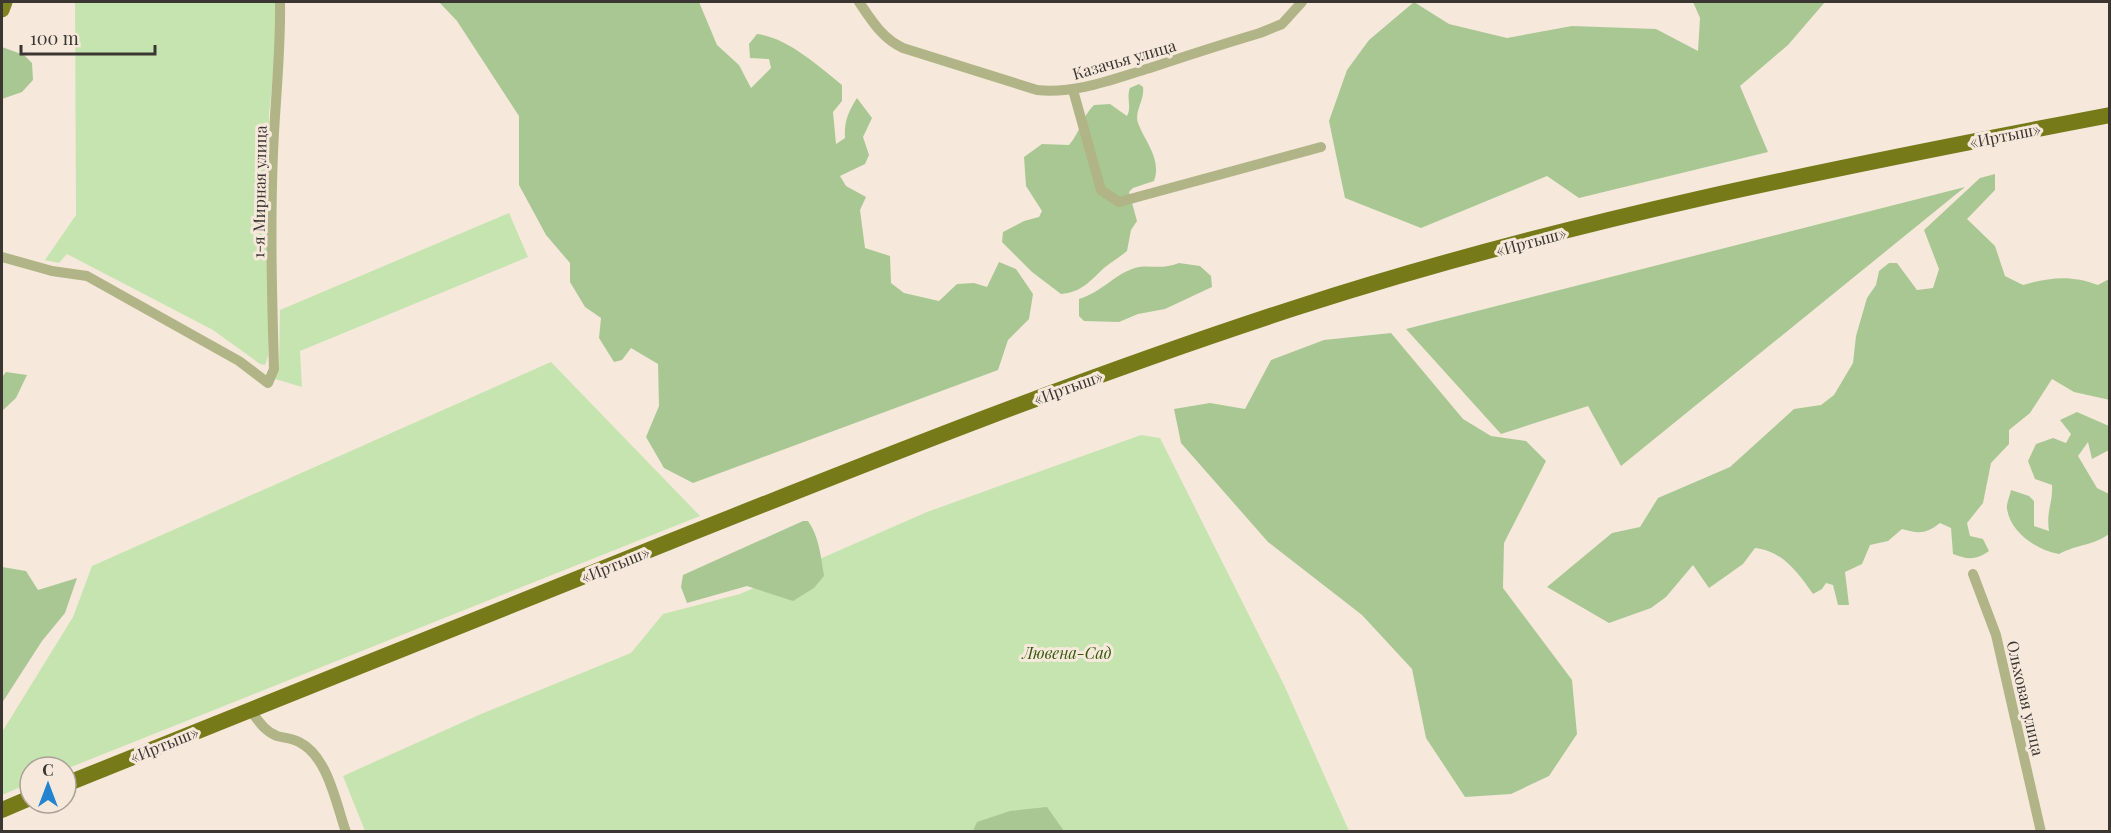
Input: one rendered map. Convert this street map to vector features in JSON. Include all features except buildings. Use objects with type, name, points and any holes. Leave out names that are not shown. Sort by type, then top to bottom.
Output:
[{"type":"highway","name":"«Иртыш»","points":[[78,779],[855,467],[1065,388],[1302,305],[1539,238],[1664,207],[1823,171],[2109,115]]},
{"type":"highway","points":[[2,810],[18,803]]},
{"type":"main road","points":[[2,10],[4,2]]},
{"type":"street","name":"1-я Мирная улица","points":[[2,257],[52,271],[87,276],[239,361],[268,382],[274,369],[272,190],[275,96],[281,50],[280,2]]},
{"type":"street","name":"Казачья улица","points":[[859,2],[890,42],[1037,90],[1073,90],[1260,33],[1282,24],[1302,2]]},
{"type":"street","points":[[1073,90],[1101,190],[1119,202],[1321,147]]},
{"type":"street","name":"Ольховая улица","points":[[1973,574],[1996,635],[2041,831]]},
{"type":"street","points":[[250,710],[265,729],[275,735],[299,741],[311,751],[326,776],[346,831]]},
{"type":"green space","points":[[75,2],[276,2],[277,37],[269,115],[268,356],[265,365],[260,364],[213,330],[67,254],[59,263],[45,260],[76,215]]},
{"type":"green space","points":[[439,2],[699,2],[717,45],[739,65],[751,88],[771,68],[769,59],[750,58],[749,44],[757,34],[780,41],[813,62],[842,85],[842,101],[833,112],[836,144],[845,138],[847,117],[857,98],[872,118],[863,137],[869,155],[865,164],[840,176],[846,186],[866,197],[860,210],[865,248],[890,256],[891,283],[904,293],[939,301],[957,284],[974,283],[987,287],[999,262],[1016,269],[1033,294],[1029,319],[1008,340],[998,370],[693,483],[664,468],[646,437],[659,406],[658,364],[631,348],[622,360],[614,362],[599,338],[601,318],[585,307],[570,282],[570,263],[546,235],[519,185],[519,116],[457,21]]},
{"type":"green space","points":[[1414,2],[1449,24],[1507,38],[1572,26],[1656,29],[1698,51],[1700,18],[1693,2],[1825,2],[1788,45],[1740,86],[1768,152],[1579,198],[1547,176],[1421,228],[1345,198],[1329,121],[1347,70],[1369,40]]},
{"type":"green space","points":[[2,47],[24,55],[32,63],[33,80],[22,92],[2,99]]},
{"type":"green space","points":[[1139,84],[1143,87],[1143,92],[1137,119],[1156,165],[1154,181],[1133,188],[1129,192],[1137,221],[1131,230],[1127,251],[1085,286],[1061,294],[1032,272],[1002,242],[1003,232],[1024,221],[1039,217],[1042,211],[1026,186],[1024,157],[1042,144],[1069,145],[1094,105],[1110,104],[1127,116],[1130,88]]},
{"type":"green space","points":[[1995,174],[1995,190],[1967,219],[1995,246],[2005,276],[2023,285],[2042,280],[2070,278],[2098,285],[2109,279],[2110,400],[2074,392],[2052,379],[2030,413],[2009,430],[2009,444],[1991,463],[1983,503],[1967,523],[1970,536],[1983,539],[1989,551],[1972,558],[1953,554],[1951,528],[1940,523],[1922,532],[1902,529],[1888,541],[1870,545],[1862,564],[1845,572],[1849,605],[1838,605],[1833,585],[1826,583],[1822,589],[1813,594],[1782,558],[1755,548],[1743,564],[1709,588],[1693,565],[1666,597],[1651,608],[1609,623],[1547,587],[1612,533],[1640,527],[1658,498],[1730,467],[1794,409],[1821,405],[1834,395],[1853,363],[1856,336],[1867,298],[1876,285],[1879,271],[1889,263],[1897,263],[1917,290],[1933,288],[1939,269],[1924,230],[1980,178]]},
{"type":"green space","points":[[1965,187],[1621,466],[1588,406],[1501,434],[1406,329]]},
{"type":"green space","points":[[509,213],[528,257],[300,351],[302,387],[275,379],[279,369],[280,310]]},
{"type":"green space","points":[[1179,263],[1200,266],[1211,276],[1212,287],[1165,309],[1138,314],[1119,322],[1084,321],[1079,316],[1079,299],[1093,293],[1125,272],[1138,267]]},
{"type":"green space","points":[[1391,333],[1463,419],[1491,436],[1526,441],[1546,461],[1504,543],[1503,588],[1572,680],[1577,734],[1549,776],[1511,794],[1465,797],[1426,738],[1412,669],[1362,615],[1268,542],[1181,443],[1174,409],[1210,403],[1245,409],[1271,360],[1324,340]]},
{"type":"green space","points":[[551,362],[700,516],[78,764],[78,755],[18,755],[18,788],[2,795],[2,732],[73,617],[92,566]]},
{"type":"green space","points":[[6,372],[27,375],[16,398],[2,411],[2,377]]},
{"type":"green space","points":[[2077,412],[2109,426],[2109,450],[2092,459],[2088,442],[2078,456],[2097,488],[2109,494],[2109,534],[2097,541],[2059,554],[2034,545],[2020,533],[2010,518],[2007,505],[2011,490],[2029,496],[2034,501],[2034,526],[2049,531],[2048,518],[2052,485],[2035,479],[2028,461],[2036,444],[2053,438],[2066,443],[2071,434],[2060,420]]},
{"type":"green space","name":"Лювена-Сад","points":[[1141,435],[1160,438],[1285,687],[1349,831],[365,831],[343,776],[481,714],[631,653],[663,614],[740,594],[927,512]]},
{"type":"green space","points":[[803,521],[808,521],[815,533],[822,562],[824,576],[814,588],[793,601],[747,586],[687,603],[681,587],[683,575]]},
{"type":"green space","points":[[2,567],[26,571],[38,590],[77,578],[65,613],[42,641],[2,703]]},
{"type":"green space","points":[[1047,807],[1064,831],[973,831],[977,822],[1010,811]]}]
